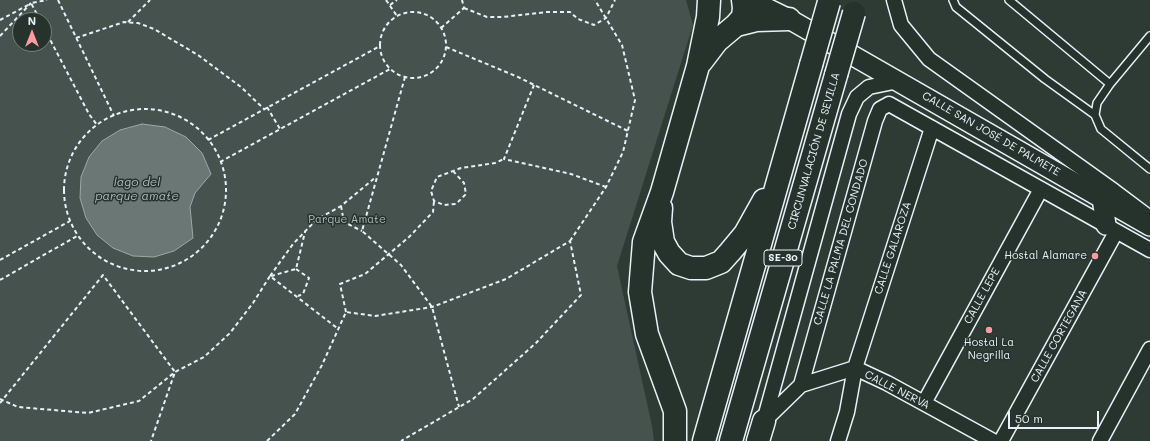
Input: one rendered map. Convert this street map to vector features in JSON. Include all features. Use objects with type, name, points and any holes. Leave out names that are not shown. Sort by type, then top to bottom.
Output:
[{"type":"highway","points":[[698,66],[717,41],[743,17],[743,0]]},
{"type":"highway","name":"SE-30","points":[[704,441],[829,1]]},
{"type":"highway","points":[[675,441],[675,411],[647,334],[640,292],[644,242],[662,192],[698,66],[712,6]]},
{"type":"highway","name":"CIRCUNVALACIÓN DE SEVILLA","points":[[731,441],[856,6]]},
{"type":"highway","points":[[736,25],[756,20],[790,19]]},
{"type":"highway","points":[[662,192],[660,222],[663,242],[666,248],[678,264],[691,268],[706,268],[721,262],[745,234],[782,167]]},
{"type":"street","name":"CALLE SAN JOSÉ DE PALMETE","points":[[750,0],[790,19],[1150,226]]},
{"type":"street","points":[[894,0],[901,25],[929,59],[1114,190],[1150,218]]},
{"type":"street","points":[[761,431],[850,114],[857,97],[869,87],[898,81]]},
{"type":"street","name":"CALLE SAN JOSÉ DE PALMETE","points":[[889,104],[1150,250]]},
{"type":"street","name":"CALLE LA PALMA DEL CONDADO","points":[[801,385],[875,121],[880,109],[889,104]]},
{"type":"street","name":"CALLE GALAROZA","points":[[838,441],[847,412],[855,368],[932,128]]},
{"type":"street","name":"CALLE LEPE","points":[[924,403],[1041,189]]},
{"type":"street","points":[[1102,198],[1111,228]]},
{"type":"street","name":"CALLE CORTEGANA","points":[[1001,441],[1111,228]]},
{"type":"street","points":[[1100,441],[1150,349]]},
{"type":"street","name":"CALLE NERVA","points":[[761,431],[801,385],[855,368],[924,403],[993,441]]},
{"type":"lane","points":[[953,0],[956,7],[962,12],[1045,79],[1095,115],[1101,129],[1150,169]]},
{"type":"lane","points":[[1009,0],[1110,84]]},
{"type":"lane","points":[[1095,115],[1097,103],[1110,84],[1150,36]]},
{"type":"path","points":[[0,20],[31,3],[39,0],[47,0]]},
{"type":"path","points":[[58,0],[114,116]]},
{"type":"path","points":[[128,22],[150,0]]},
{"type":"path","points":[[386,0],[398,16]]},
{"type":"path","points":[[390,5],[397,0]]},
{"type":"path","points":[[462,0],[464,8]]},
{"type":"path","points":[[346,312],[375,316],[432,307],[506,279],[570,241],[606,188],[623,152],[635,100],[622,45],[595,0]]},
{"type":"path","points":[[464,8],[487,17],[503,17],[547,12],[570,12],[578,19],[594,25],[606,18],[615,0]]},
{"type":"path","points":[[31,3],[36,12]]},
{"type":"path","points":[[0,36],[31,3]]},
{"type":"path","points":[[441,28],[464,8]]},
{"type":"path","points":[[407,13],[423,14],[430,17],[441,28],[446,47],[442,60],[432,72],[419,77],[405,77],[390,69],[383,59],[380,46],[383,31],[387,24],[398,16],[407,13]]},
{"type":"path","points":[[76,38],[124,22],[138,23],[154,29],[198,55],[241,88],[264,109]]},
{"type":"path","points":[[52,43],[89,114],[97,125]]},
{"type":"path","points":[[208,140],[380,46]]},
{"type":"path","points":[[446,47],[534,85],[628,131]]},
{"type":"path","points":[[220,162],[390,69]]},
{"type":"path","points":[[362,231],[405,77]]},
{"type":"path","points":[[504,159],[534,85]]},
{"type":"path","points":[[267,108],[280,129]]},
{"type":"path","points":[[142,110],[158,110],[173,114],[188,122],[208,140],[220,162],[226,188],[225,203],[221,219],[214,233],[204,246],[192,256],[178,264],[163,269],[147,271],[131,270],[116,266],[102,259],[89,249],[78,236],[70,221],[64,193],[65,177],[69,162],[81,141],[97,125],[114,116],[142,110]]},
{"type":"path","points":[[267,441],[295,414],[322,365],[346,312],[340,284],[365,274],[409,237],[433,212],[434,201],[430,191],[437,177],[453,171],[495,163],[504,159],[571,174],[606,188]]},
{"type":"path","points":[[434,201],[444,205],[456,204],[466,194],[464,183],[453,171]]},
{"type":"path","points":[[1,399],[18,407],[88,413],[138,401],[175,372],[204,357],[230,333],[253,303],[293,244],[316,220],[341,206],[377,176]]},
{"type":"path","points":[[341,206],[344,222],[362,231],[400,265],[432,307],[459,407]]},
{"type":"path","points":[[0,260],[70,221]]},
{"type":"path","points":[[296,269],[306,231]]},
{"type":"path","points":[[0,280],[78,236]]},
{"type":"path","points":[[401,441],[473,399],[536,344],[581,295],[570,241]]},
{"type":"path","points":[[270,276],[296,269],[309,278],[303,294],[298,296]]},
{"type":"path","points":[[0,403],[1,399],[103,275],[175,372]]},
{"type":"path","points":[[270,276],[338,328]]},
{"type":"path","points":[[151,441],[175,372]]},
{"type":"green space","name":"Parque Amate","points":[[0,0],[686,0],[693,25],[617,266],[654,441],[0,441]]},
{"type":"water","name":"lago del parque amate","points":[[142,124],[165,127],[186,137],[202,153],[211,174],[195,193],[190,207],[193,238],[174,251],[154,257],[133,256],[113,248],[97,235],[86,218],[80,198],[81,177],[89,157],[102,141],[120,130]]},
{"type":"place","name":"Hostal Alamare","points":[[1095,256]]},
{"type":"place","name":"Hostal La Negrilla","points":[[989,330]]}]
